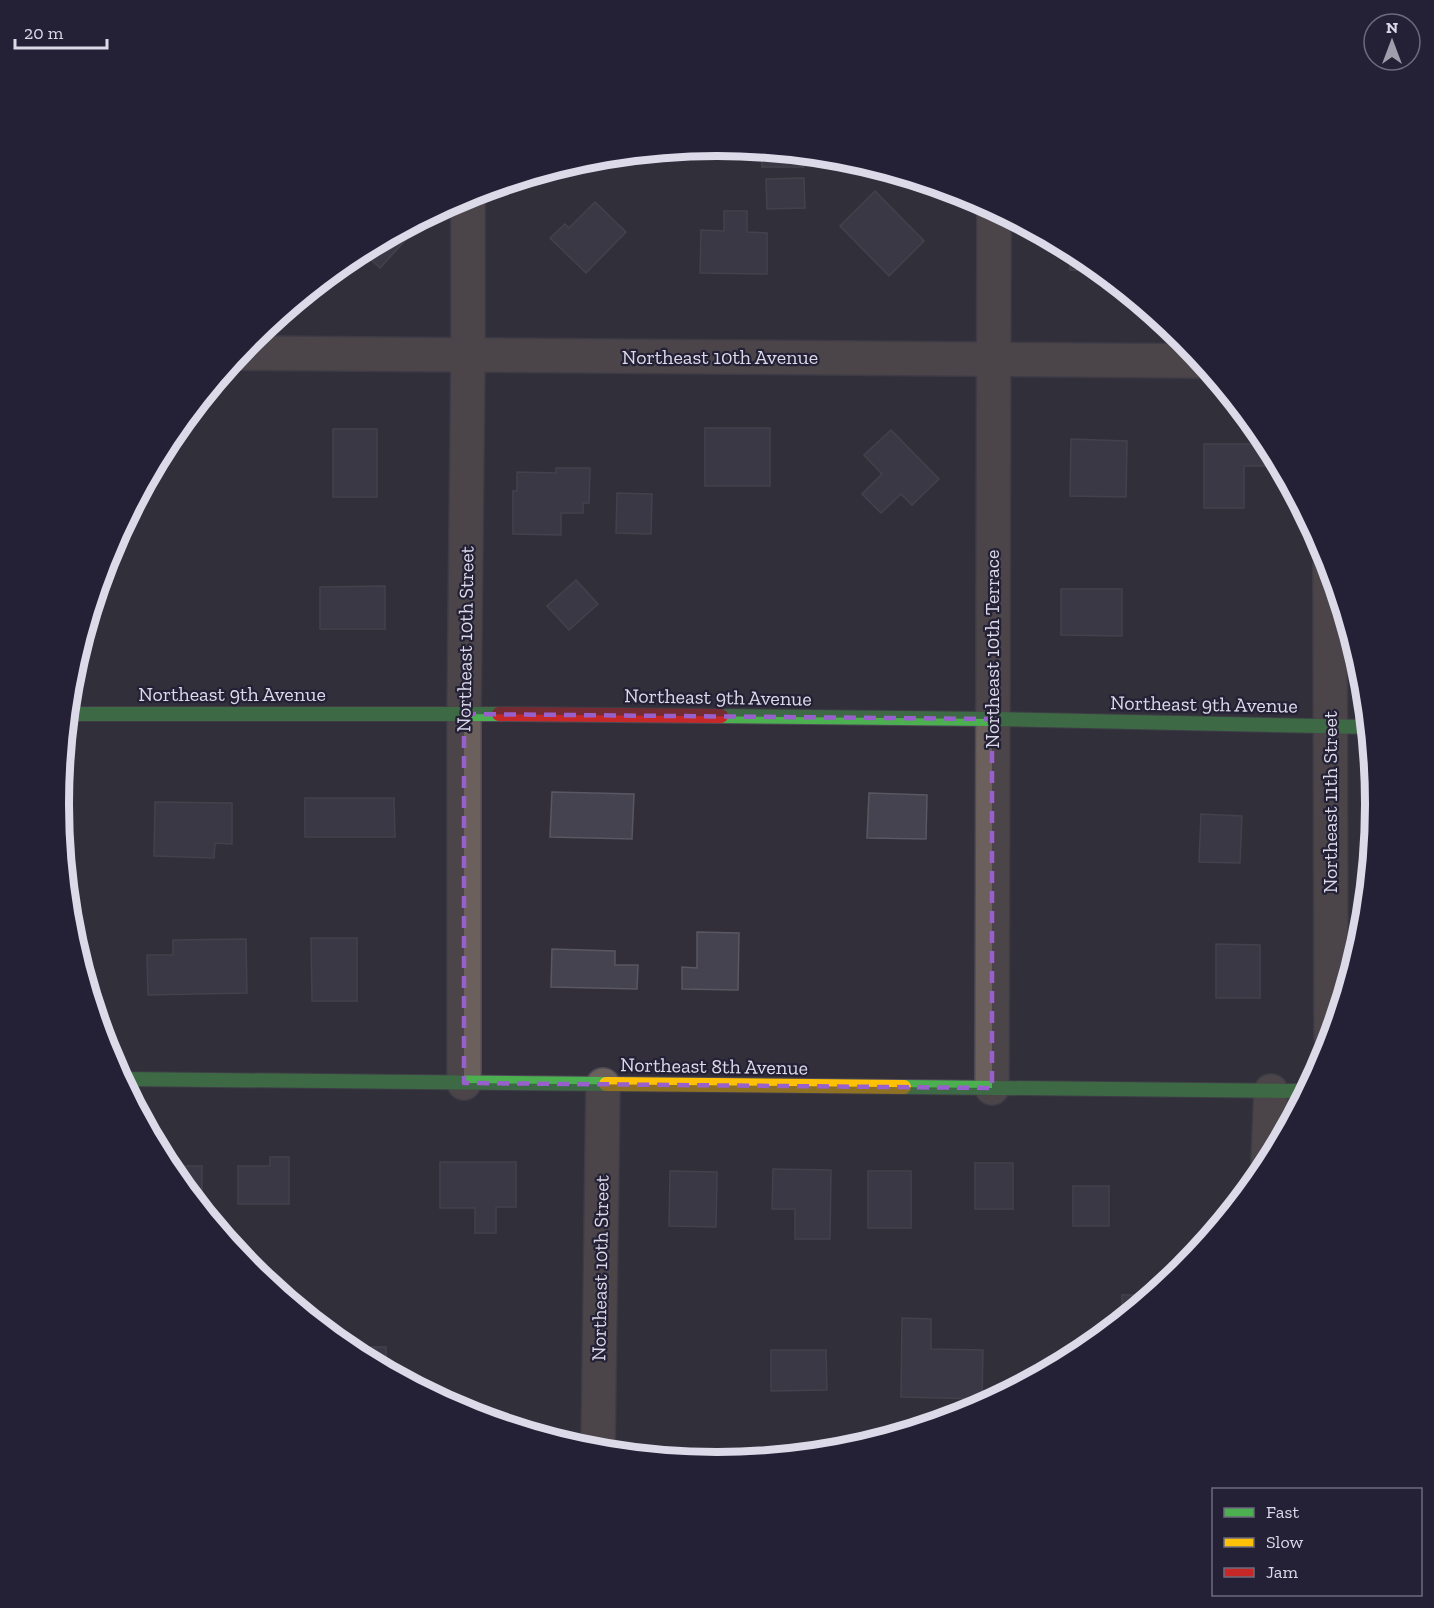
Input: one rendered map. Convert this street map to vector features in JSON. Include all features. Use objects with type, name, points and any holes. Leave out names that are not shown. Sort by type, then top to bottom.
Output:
[{"type":"street","name":"Northeast 10th Street","points":[[464,1083],[468,205]]},
{"type":"street","name":"Northeast 10th Terrace","points":[[992,1088],[994,218]]},
{"type":"street","name":"Northeast 10th Avenue","points":[[251,354],[1190,362]]},
{"type":"street","name":"Northeast 11th Street","points":[[1330,593],[1331,1012]]},
{"type":"street","name":"Northeast 9th Avenue","points":[[76,714],[464,714],[992,719],[1360,727]]},
{"type":"street","name":"Northeast 8th Avenue","points":[[131,1079],[1298,1092]]},
{"type":"street","name":"Northeast 10th Street","points":[[598,1441],[603,1084]]},
{"type":"street","points":[[1269,1142],[1270,1091]]},
{"type":"highlighted area","points":[[464,714],[992,719],[992,1088],[464,1083]]},
{"type":"building","points":[[762,157],[804,162],[804,167],[762,167]]},
{"type":"building","points":[[804,178],[805,208],[767,209],[766,179]]},
{"type":"building","points":[[875,191],[924,241],[889,276],[840,226]]},
{"type":"building","points":[[595,202],[626,232],[586,273],[550,238],[565,224],[569,228]]},
{"type":"building","points":[[724,211],[747,211],[747,232],[767,233],[767,274],[700,273],[701,230],[724,231]]},
{"type":"building","points":[[410,235],[380,268],[369,258]]},
{"type":"building","points":[[365,260],[356,270],[353,268]]},
{"type":"building","points":[[1070,261],[1084,270],[1070,270]]},
{"type":"building","points":[[705,428],[770,428],[770,486],[705,486]]},
{"type":"building","points":[[333,429],[377,429],[377,497],[333,497]]},
{"type":"building","points":[[891,430],[939,479],[912,505],[901,494],[881,513],[862,494],[882,474],[864,455]]},
{"type":"building","points":[[1071,439],[1127,441],[1126,497],[1070,496]]},
{"type":"building","points":[[1204,444],[1256,444],[1267,466],[1244,466],[1244,508],[1204,508]]},
{"type":"building","points":[[556,468],[590,468],[589,503],[583,503],[583,513],[561,513],[561,535],[513,534],[513,491],[517,491],[517,472],[556,473]]},
{"type":"building","points":[[617,493],[652,494],[651,534],[616,533]]},
{"type":"building","points":[[576,580],[598,604],[569,630],[547,606]]},
{"type":"building","points":[[385,586],[385,629],[320,629],[320,587]]},
{"type":"building","points":[[1061,589],[1122,589],[1122,636],[1061,635]]},
{"type":"building","points":[[552,792],[634,794],[632,839],[550,837]]},
{"type":"building","points":[[869,793],[927,795],[926,839],[867,838]]},
{"type":"building","points":[[305,798],[394,798],[395,837],[305,837]]},
{"type":"building","points":[[155,802],[232,803],[232,844],[215,843],[214,858],[154,856]]},
{"type":"building","points":[[1201,814],[1242,816],[1240,863],[1199,862]]},
{"type":"building","points":[[697,932],[739,933],[738,990],[682,989],[682,967],[697,968]]},
{"type":"building","points":[[311,938],[357,938],[357,1001],[312,1001]]},
{"type":"building","points":[[246,939],[247,993],[148,995],[147,955],[173,955],[173,940]]},
{"type":"building","points":[[1216,944],[1260,945],[1260,998],[1216,998]]},
{"type":"building","points":[[552,949],[615,951],[615,965],[638,965],[637,989],[551,987]]},
{"type":"building","points":[[270,1157],[289,1157],[289,1204],[238,1204],[238,1166],[270,1166]]},
{"type":"building","points":[[440,1162],[516,1162],[516,1207],[496,1207],[496,1233],[475,1233],[475,1208],[440,1208]]},
{"type":"building","points":[[975,1163],[1013,1163],[1013,1209],[975,1209]]},
{"type":"building","points":[[179,1166],[202,1166],[202,1197]]},
{"type":"building","points":[[773,1169],[831,1170],[830,1239],[795,1239],[795,1209],[772,1209]]},
{"type":"building","points":[[670,1171],[717,1172],[716,1227],[669,1226]]},
{"type":"building","points":[[868,1171],[911,1171],[911,1228],[868,1228]]},
{"type":"building","points":[[1073,1186],[1109,1186],[1109,1226],[1073,1226]]},
{"type":"building","points":[[1122,1295],[1139,1295],[1122,1309]]},
{"type":"building","points":[[902,1318],[931,1319],[931,1349],[983,1350],[982,1395],[974,1399],[901,1397]]},
{"type":"building","points":[[364,1347],[386,1347],[386,1361]]},
{"type":"building","points":[[771,1350],[826,1350],[827,1390],[771,1391]]},
{"type":"traffic: fast","points":[[76,714],[499,714]]},
{"type":"traffic: fast","points":[[721,716],[1360,727]]},
{"type":"traffic: fast","points":[[131,1079],[606,1084]]},
{"type":"traffic: fast","points":[[904,1087],[1298,1091]]},
{"type":"traffic: slow","points":[[606,1084],[904,1087]]},
{"type":"traffic: jam","points":[[499,714],[721,716]]}]
